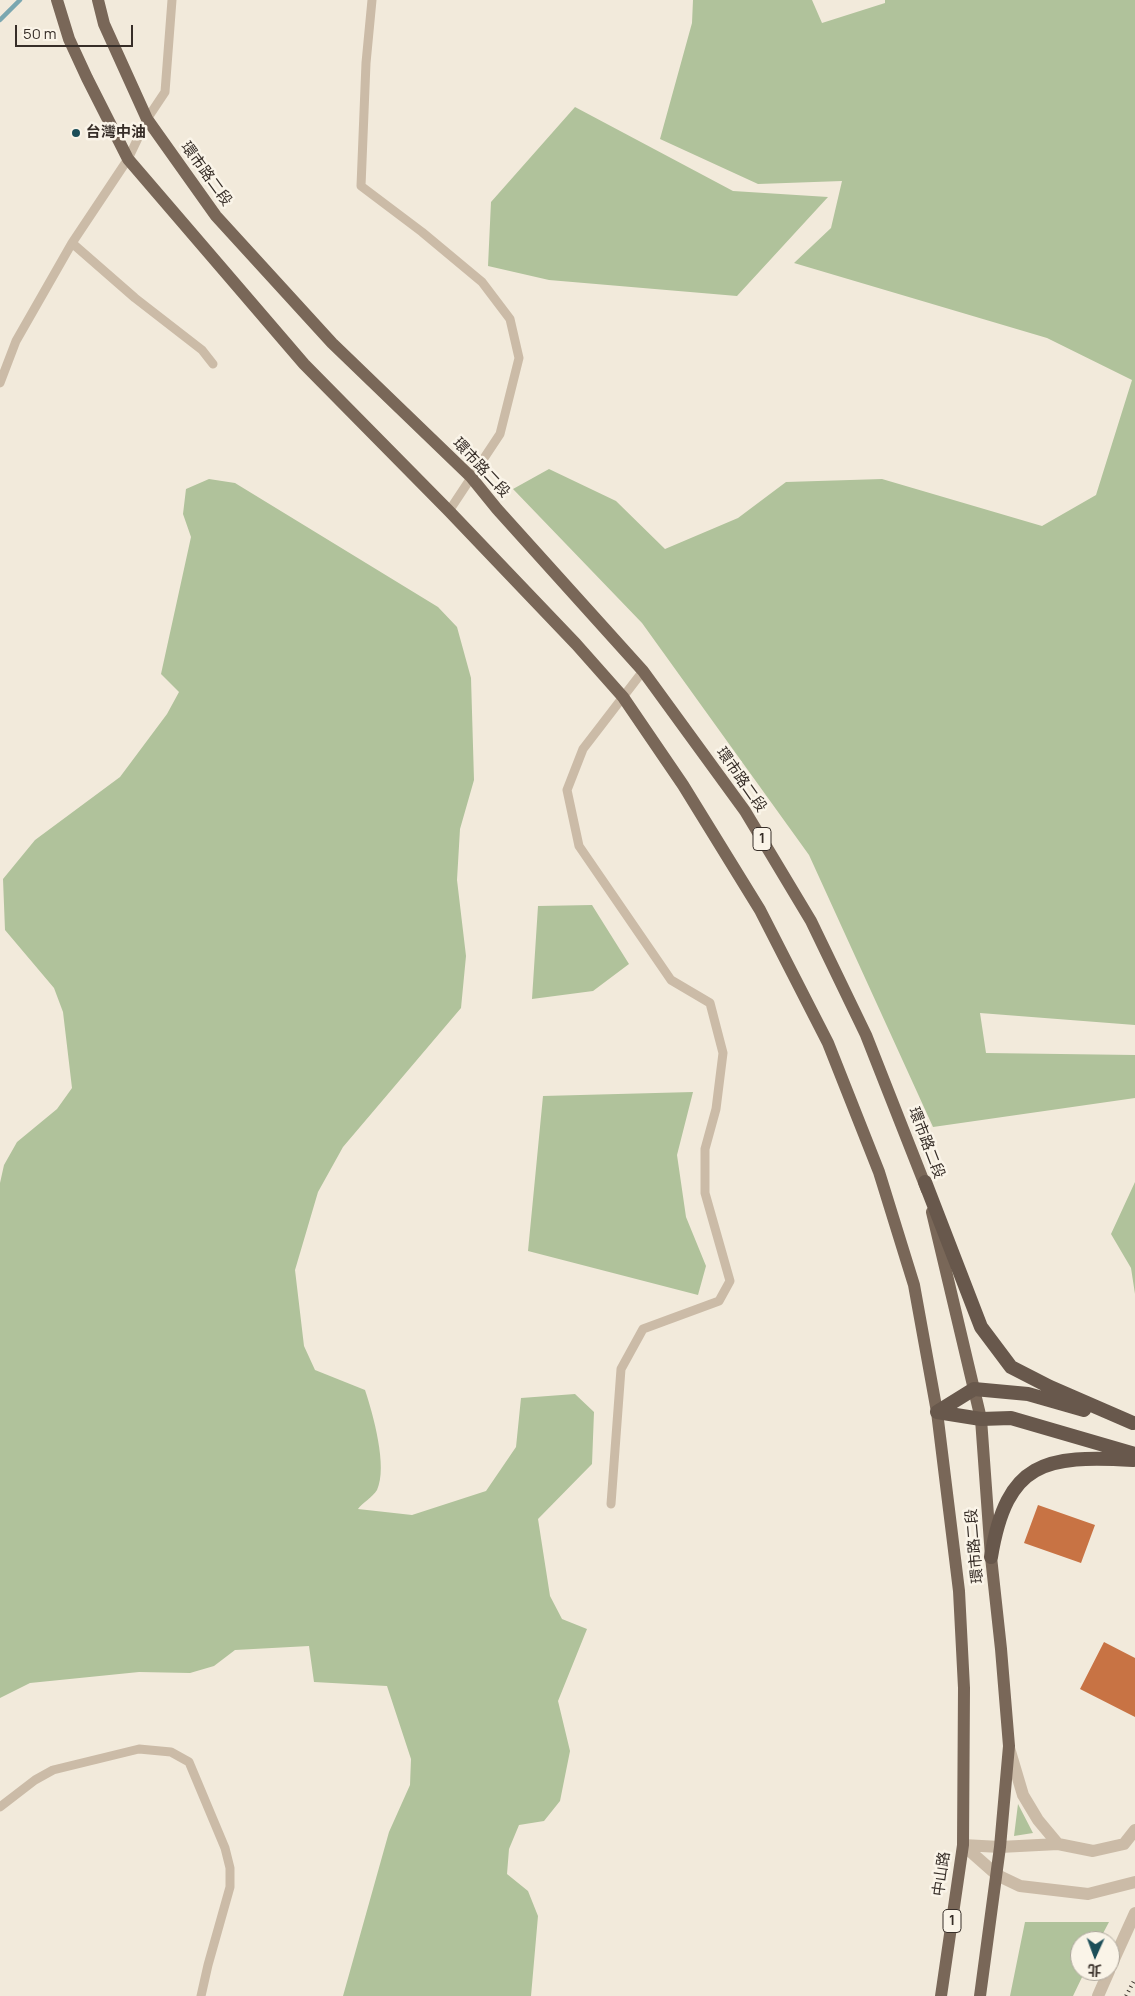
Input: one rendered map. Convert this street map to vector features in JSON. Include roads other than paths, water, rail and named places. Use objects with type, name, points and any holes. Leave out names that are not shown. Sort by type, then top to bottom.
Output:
[{"type":"highway","points":[[925,1182],[981,1327],[1011,1367],[1050,1387],[1134,1424]]},
{"type":"highway","points":[[937,1412],[974,1389],[1028,1394],[1134,1424]]},
{"type":"highway","points":[[937,1412],[981,1419],[1011,1418],[1135,1454]]},
{"type":"highway","points":[[991,1557],[998,1520],[1006,1501],[1022,1479],[1042,1466],[1065,1459],[1135,1460]]},
{"type":"main road","name":"環市路二段","points":[[57,0],[69,39],[128,159],[304,364],[449,511],[623,696],[683,785],[760,910],[828,1043],[879,1172],[914,1284],[937,1412],[960,1592],[964,1688],[963,1845]]},
{"type":"main road","name":"環市路二段","points":[[98,0],[104,24],[147,119],[216,216],[332,343],[471,477],[497,509],[643,670],[745,811],[811,921],[866,1035],[925,1182],[948,1287],[981,1419],[1008,1746],[1000,1847]]},
{"type":"main road","name":"中山路","points":[[941,1996],[963,1845]]},
{"type":"main road","name":"1","points":[[980,1996],[1000,1847]]},
{"type":"street","points":[[1008,1746],[1023,1795],[1038,1820],[1058,1844]]},
{"type":"street","name":"中山路","points":[[963,1845],[1000,1847],[1058,1844],[1092,1851],[1124,1844],[1135,1830]]},
{"type":"street","name":"中山路","points":[[963,1845],[997,1875],[1020,1886],[1088,1894],[1135,1882]]},
{"type":"street","points":[[1120,1946],[1135,1913]]},
{"type":"street","points":[[1098,1996],[1104,1981]]},
{"type":"lane","points":[[0,383],[16,341],[72,243],[128,159],[147,119],[165,92],[172,0]]},
{"type":"lane","points":[[372,0],[366,62],[361,186],[422,232],[482,282],[510,320],[519,358],[500,434],[449,511]]},
{"type":"lane","points":[[72,243],[136,298],[202,350],[214,364]]},
{"type":"lane","points":[[611,1504],[621,1369],[643,1329],[719,1301],[730,1281],[705,1193],[705,1149],[716,1109],[723,1053],[710,1003],[671,980],[579,846],[567,790],[583,749],[643,670]]},
{"type":"lane","points":[[0,1807],[34,1780],[53,1770],[139,1748],[171,1752],[189,1762],[225,1848],[230,1868],[230,1887],[201,1996]]},
{"type":"waterway","points":[[0,20],[20,0]]},
{"type":"railway","points":[[1126,1996],[1135,1979]]},
{"type":"place","name":"台灣中油","points":[[76,133]]}]
